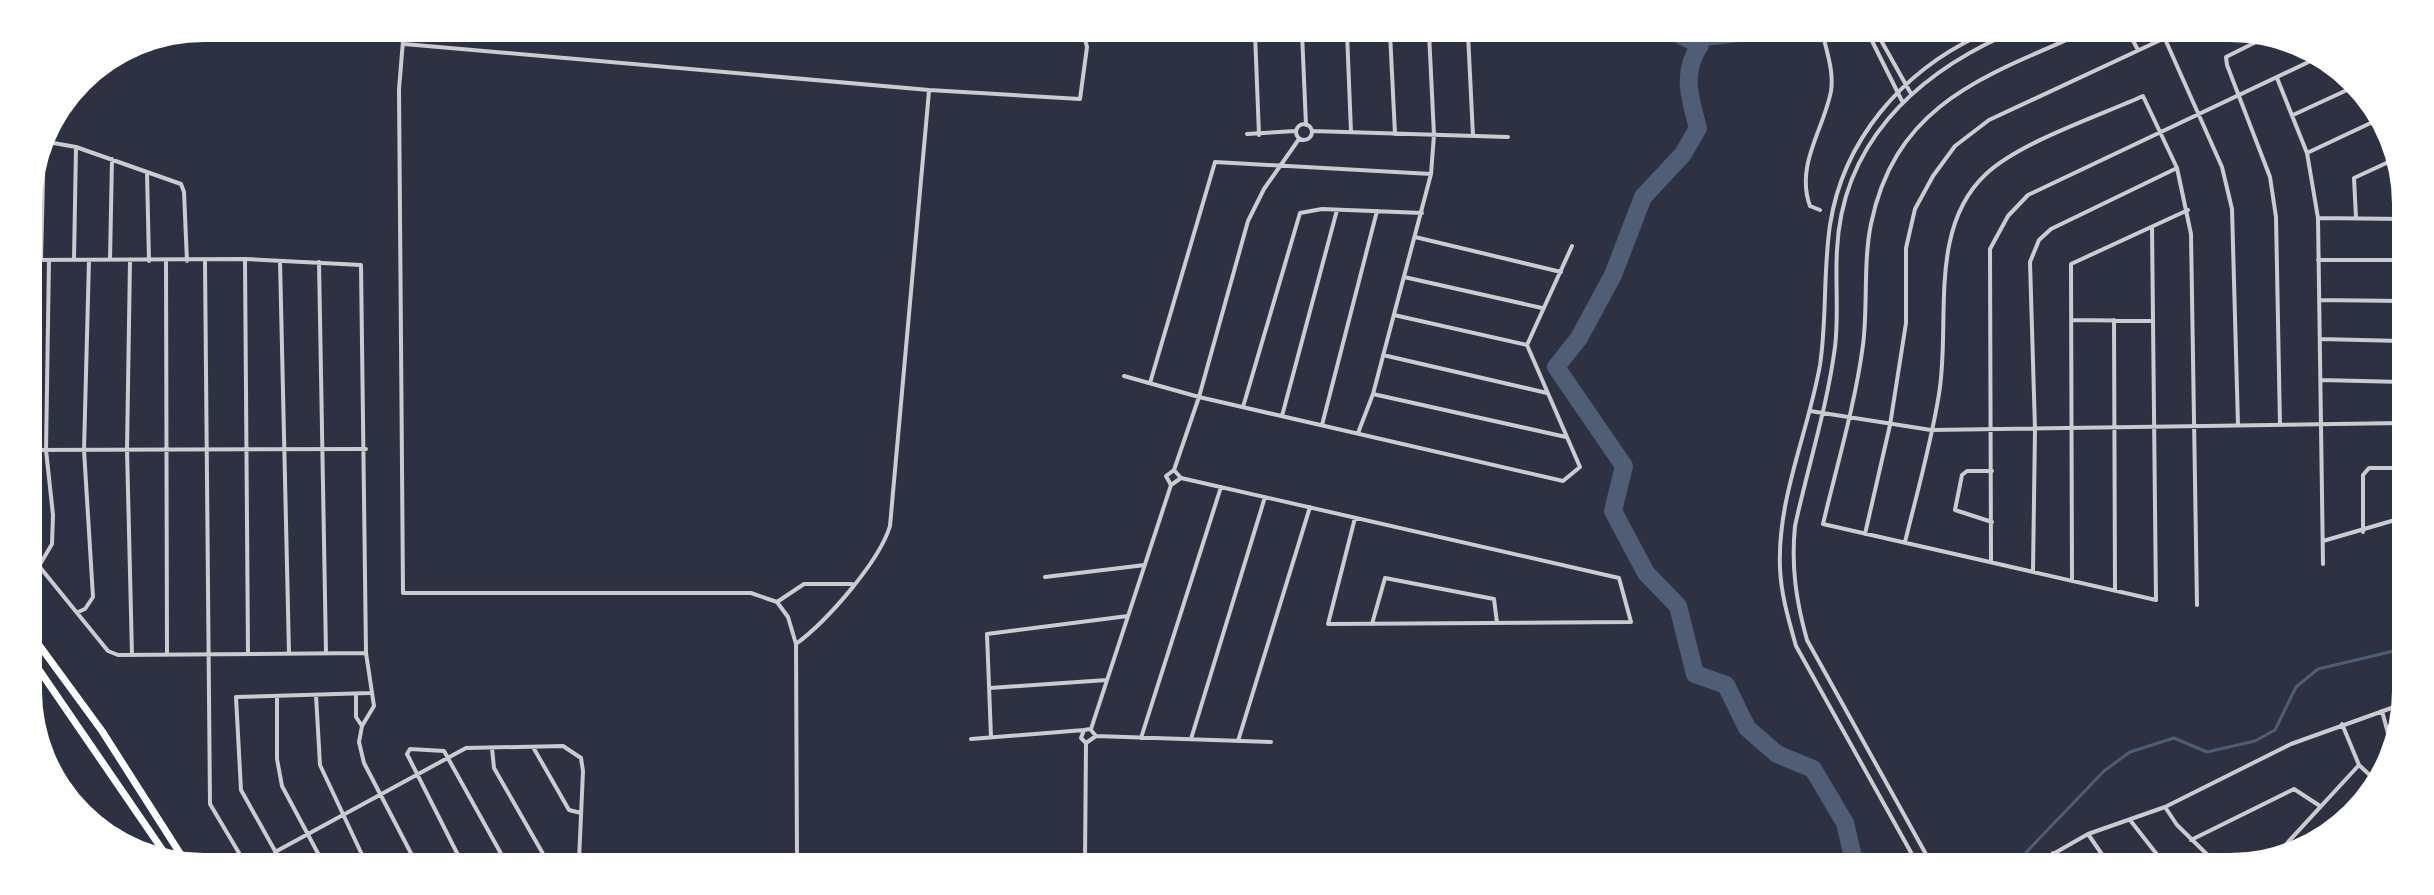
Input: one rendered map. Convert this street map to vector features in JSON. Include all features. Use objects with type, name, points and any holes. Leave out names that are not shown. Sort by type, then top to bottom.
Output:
[{"type":"highway","points":[[42,649],[102,731],[179,851]]},
{"type":"highway","points":[[42,674],[160,846]]},
{"type":"street","points":[[797,853],[796,644],[788,617],[777,602],[751,593],[403,593],[399,89],[403,43],[929,90],[1080,99],[1086,42]]},
{"type":"street","points":[[1255,42],[1259,135]]},
{"type":"street","points":[[1302,42],[1306,125],[1312,131],[1508,137]]},
{"type":"street","points":[[1347,42],[1351,132]]},
{"type":"street","points":[[1390,42],[1395,134]]},
{"type":"street","points":[[1358,433],[1373,394],[1431,174],[1434,135],[1429,42]]},
{"type":"street","points":[[1468,42],[1473,136]]},
{"type":"street","points":[[1820,210],[1810,206],[1806,184],[1814,134],[1831,92],[1832,74],[1825,42]]},
{"type":"street","points":[[1872,42],[1902,101]]},
{"type":"street","points":[[1882,42],[1910,92]]},
{"type":"street","points":[[1911,853],[1796,646],[1785,608],[1780,571],[1782,525],[1820,364],[1827,248],[1837,194],[1848,165],[1872,121],[1896,92],[1929,64],[1968,42]]},
{"type":"street","points":[[1925,853],[1807,640],[1792,572],[1795,526],[1822,413],[1837,331],[1837,249],[1845,198],[1881,127],[1910,92],[1936,71],[1992,42]]},
{"type":"street","points":[[2062,42],[1977,79],[1933,111],[1901,151],[1878,197],[1870,227],[1863,346],[1823,524],[2156,600],[2152,227]]},
{"type":"street","points":[[2134,42],[2138,50]]},
{"type":"street","points":[[1865,534],[1890,425],[1906,323],[1906,248],[1915,209],[1933,176],[1955,146],[1974,129],[2155,42]]},
{"type":"street","points":[[2167,42],[2222,167],[2232,209],[2238,425]]},
{"type":"street","points":[[2252,44],[2226,57],[2270,177],[2276,217],[2280,425]]},
{"type":"street","points":[[1878,59],[1888,53]]},
{"type":"street","points":[[1991,562],[1990,249],[1996,233],[2028,195],[2308,62]]},
{"type":"street","points":[[2277,77],[2307,153],[2318,218],[2323,564]]},
{"type":"street","points":[[796,644],[811,632],[874,557],[890,526],[929,90]]},
{"type":"street","points":[[2293,115],[2346,91]]},
{"type":"street","points":[[1905,543],[1945,354],[1947,255],[1957,215],[1986,173],[2018,152],[2143,96],[2177,168],[2188,210],[2197,605]]},
{"type":"street","points":[[2307,153],[2370,123]]},
{"type":"street","points":[[1247,134],[1296,131],[1306,125]]},
{"type":"street","points":[[1296,131],[1299,139]]},
{"type":"street","points":[[1299,139],[1308,140],[1312,131]]},
{"type":"street","points":[[1171,485],[1166,476],[1174,470],[1199,397],[1248,221],[1299,139]]},
{"type":"street","points":[[54,143],[76,147],[181,184],[187,261]]},
{"type":"street","points":[[74,260],[76,147]]},
{"type":"street","points":[[110,260],[112,159]]},
{"type":"street","points":[[1150,383],[1215,162],[1431,174]]},
{"type":"street","points":[[2356,218],[2354,178],[2386,163]]},
{"type":"street","points":[[2033,571],[2035,429],[2030,262],[2035,248],[2051,229],[2177,168]]},
{"type":"street","points":[[147,172],[149,261]]},
{"type":"street","points":[[1243,407],[1300,213],[1337,209],[1422,213]]},
{"type":"street","points":[[1282,416],[1337,209]]},
{"type":"street","points":[[1322,425],[1377,210]]},
{"type":"street","points":[[2072,580],[2074,428],[2071,264],[2188,210]]},
{"type":"street","points":[[2318,218],[2392,219]]},
{"type":"street","points":[[1415,237],[1561,272]]},
{"type":"street","points":[[1124,376],[1199,397],[1563,481],[1580,467],[1527,345],[1572,246]]},
{"type":"street","points":[[42,260],[205,262],[245,259],[361,265],[366,449],[366,653],[374,706],[362,726],[359,742],[364,763],[411,853]]},
{"type":"street","points":[[245,259],[248,653]]},
{"type":"street","points":[[42,561],[52,544],[53,515],[46,450],[49,260]]},
{"type":"street","points":[[78,612],[85,609],[93,597],[84,450],[89,260]]},
{"type":"street","points":[[2318,260],[2392,260]]},
{"type":"street","points":[[130,261],[127,449],[132,655]]},
{"type":"street","points":[[166,261],[167,655]]},
{"type":"street","points":[[280,261],[289,653]]},
{"type":"street","points":[[205,262],[210,804],[239,853]]},
{"type":"street","points":[[319,262],[326,653]]},
{"type":"street","points":[[1404,277],[1543,308]]},
{"type":"street","points":[[2319,300],[2392,301]]},
{"type":"street","points":[[1394,315],[1527,345]]},
{"type":"street","points":[[2073,320],[2152,321]]},
{"type":"street","points":[[2114,320],[2115,590]]},
{"type":"street","points":[[2320,339],[2392,341]]},
{"type":"street","points":[[1383,355],[1547,393]]},
{"type":"street","points":[[2321,380],[2392,382]]},
{"type":"street","points":[[1373,394],[1567,437]]},
{"type":"street","points":[[1810,411],[1931,430],[2392,423]]},
{"type":"street","points":[[42,450],[366,449]]},
{"type":"street","points":[[2363,532],[2363,475],[2369,468],[2392,468]]},
{"type":"street","points":[[1174,470],[1181,478],[1619,578],[1631,622],[1328,624],[1355,518]]},
{"type":"street","points":[[1992,471],[1967,471],[1962,475],[1955,510],[1992,522]]},
{"type":"street","points":[[1091,729],[1171,485],[1181,478]]},
{"type":"street","points":[[1141,738],[1221,487]]},
{"type":"street","points":[[1191,739],[1265,497]]},
{"type":"street","points":[[1238,741],[1310,507]]},
{"type":"street","points":[[2323,541],[2363,532],[2392,521]]},
{"type":"street","points":[[1045,577],[1145,565]]},
{"type":"street","points":[[42,570],[108,651],[132,655],[366,653]]},
{"type":"street","points":[[1372,624],[1385,578],[1494,599],[1497,623]]},
{"type":"street","points":[[777,602],[804,584],[852,584]]},
{"type":"street","points":[[991,737],[987,634],[1128,616]]},
{"type":"street","points":[[990,688],[1107,680]]},
{"type":"street","points":[[371,693],[236,697],[241,790],[275,852],[466,748],[563,746],[581,758],[579,853]]},
{"type":"street","points":[[316,695],[320,765],[361,853]]},
{"type":"street","points":[[356,695],[356,717],[362,726]]},
{"type":"street","points":[[277,696],[277,759],[282,786],[318,853]]},
{"type":"street","points":[[2053,853],[2088,834],[2165,807],[2291,744],[2391,708]]},
{"type":"street","points":[[2382,710],[2387,729]]},
{"type":"street","points":[[2342,724],[2359,765],[2369,774]]},
{"type":"street","points":[[1091,729],[1096,736]]},
{"type":"street","points":[[971,739],[1091,729]]},
{"type":"street","points":[[1084,730],[1081,738],[1086,743],[1085,853]]},
{"type":"street","points":[[1086,743],[1096,736],[1271,742]]},
{"type":"street","points":[[533,747],[569,810],[581,813]]},
{"type":"street","points":[[492,748],[494,768],[543,853]]},
{"type":"street","points":[[457,853],[415,775],[407,754],[410,749],[444,751],[445,758],[500,853]]},
{"type":"street","points":[[2288,842],[2359,765]]},
{"type":"street","points":[[2191,840],[2294,789],[2320,806]]},
{"type":"street","points":[[2165,807],[2205,853]]},
{"type":"street","points":[[2130,820],[2156,853]]},
{"type":"street","points":[[2088,834],[2101,853]]},
{"type":"waterway","points":[[1694,42],[1700,45],[1691,66],[1689,86],[1698,128],[1683,154],[1643,197],[1613,275],[1579,338],[1556,367],[1624,466],[1613,511],[1646,573],[1678,606],[1695,674],[1726,685],[1747,728],[1777,754],[1813,769],[1845,823],[1852,853]]},
{"type":"waterway","points":[[1700,45],[1726,42]]},
{"type":"waterway","points":[[2025,853],[2104,771],[2130,752],[2174,738],[2207,752],[2255,741],[2275,730],[2296,687],[2318,669],[2392,651]]}]
